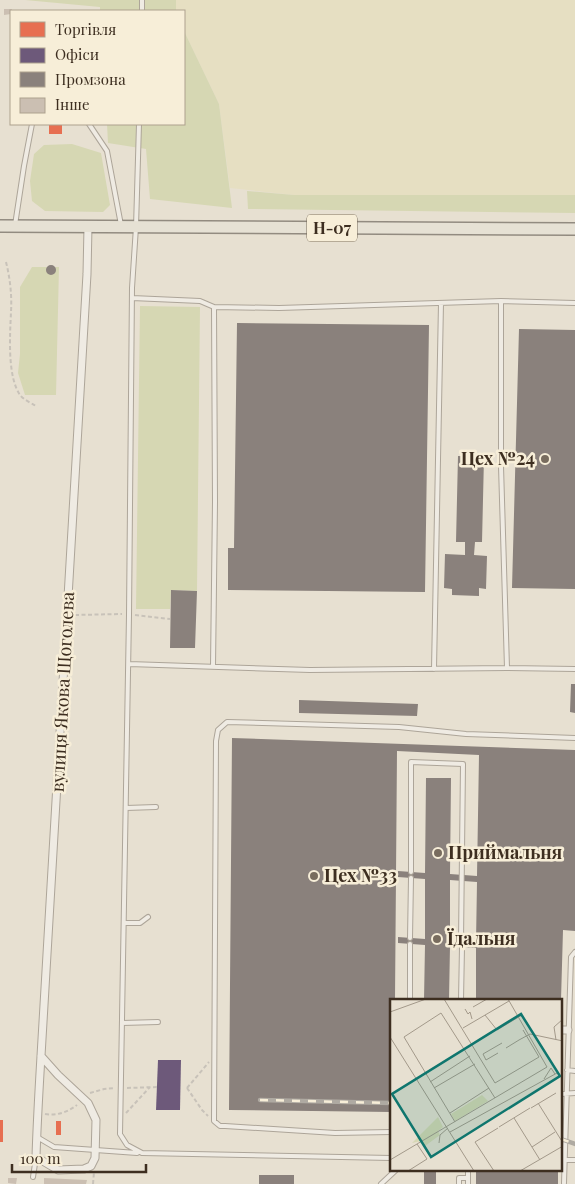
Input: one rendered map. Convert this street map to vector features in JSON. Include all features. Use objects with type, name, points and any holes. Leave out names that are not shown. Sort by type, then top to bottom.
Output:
[{"type":"main road","name":"Н-07","points":[[0,226],[575,229]]},
{"type":"street","name":"вулиця Якова Щоголева","points":[[36,1157],[86,292],[88,227]]},
{"type":"street","points":[[36,1157],[58,1170],[84,1170],[91,1166],[95,1158],[96,1120],[88,1103],[41,1056]]},
{"type":"lane","points":[[15,226],[32,125]]},
{"type":"lane","points":[[90,125],[107,151],[122,227]]},
{"type":"lane","points":[[139,125],[132,298],[129,615],[120,1134],[127,1145],[142,1153]]},
{"type":"lane","points":[[132,298],[200,301],[214,307],[279,308],[501,301],[575,303]]},
{"type":"lane","points":[[501,301],[501,466],[507,668]]},
{"type":"lane","points":[[434,669],[442,303]]},
{"type":"lane","points":[[213,667],[216,502],[214,307]]},
{"type":"lane","points":[[128,664],[310,670],[575,669]]},
{"type":"lane","points":[[390,1132],[335,1133],[220,1126],[214,1121],[216,741],[218,730],[227,722],[257,722],[399,727],[466,734],[575,738]]},
{"type":"lane","points":[[411,872],[411,762],[463,764],[461,941]]},
{"type":"lane","points":[[126,808],[156,807]]},
{"type":"lane","points":[[410,938],[411,878]]},
{"type":"lane","points":[[124,923],[140,923],[148,917]]},
{"type":"lane","points":[[410,944],[410,999]]},
{"type":"lane","points":[[461,999],[462,947]]},
{"type":"lane","points":[[564,1183],[563,1160],[568,1047],[565,1030],[571,957],[575,952]]},
{"type":"lane","points":[[122,1022],[158,1022]]},
{"type":"lane","points":[[568,1047],[575,1047]]},
{"type":"lane","points":[[567,1070],[575,1071]]},
{"type":"lane","points":[[562,1094],[575,1093]]},
{"type":"lane","points":[[37,1137],[54,1146],[95,1151],[390,1158]]},
{"type":"lane","points":[[33,1177],[36,1157]]},
{"type":"lane","points":[[563,1160],[575,1160]]},
{"type":"lane","points":[[382,1184],[394,1172]]},
{"type":"lane","points":[[468,1172],[468,1184]]},
{"type":"lane","points":[[459,1184],[459,1178],[468,1178]]},
{"type":"path","points":[[6,262],[11,294],[11,365],[16,388],[22,398],[36,406]]},
{"type":"path","points":[[67,615],[116,614]]},
{"type":"path","points":[[129,615],[170,619]]},
{"type":"path","points":[[182,1088],[186,1088],[208,1062]]},
{"type":"path","points":[[120,1118],[150,1087]]},
{"type":"path","points":[[121,1088],[157,1087]]},
{"type":"path","points":[[186,1088],[202,1110]]},
{"type":"shaded area","points":[[176,0],[575,0],[575,195],[294,195],[230,188],[219,104],[185,33],[185,10],[176,10]]},
{"type":"green space","points":[[25,0],[176,0],[176,10],[100,10],[100,7]]},
{"type":"green space","points":[[185,33],[219,104],[232,208],[150,199],[146,149],[108,143],[107,125],[185,125]]},
{"type":"green space","points":[[72,144],[101,153],[110,205],[103,212],[45,211],[32,201],[30,181],[34,154],[44,145]]},
{"type":"green space","points":[[247,191],[294,195],[575,195],[575,213],[248,209]]},
{"type":"green space","points":[[32,267],[59,267],[56,395],[25,395],[18,373],[20,354],[20,287]]},
{"type":"green space","points":[[140,306],[200,307],[197,591],[171,590],[170,609],[136,609]]},
{"type":"building: Торгівля","points":[[49,125],[62,125],[62,134],[49,134]]},
{"type":"building: Торгівля","points":[[0,1120],[3,1120],[3,1142],[0,1142]]},
{"type":"building: Торгівля","points":[[56,1121],[61,1121],[61,1135],[56,1135]]},
{"type":"building: Офіси","points":[[158,1060],[181,1060],[180,1110],[156,1110]]},
{"type":"building: Промзона","points":[[51,265],[56,270],[51,275],[46,270]]},
{"type":"building: Промзона","points":[[237,323],[429,325],[425,592],[228,590],[228,548],[234,548]]},
{"type":"building: Промзона","name":"Цех №24","points":[[519,329],[575,330],[575,589],[512,588]]},
{"type":"building: Промзона","points":[[458,456],[484,457],[482,542],[475,542],[474,555],[487,556],[486,589],[479,588],[479,596],[452,595],[452,589],[444,588],[445,554],[465,555],[465,542],[456,542]]},
{"type":"building: Промзона","points":[[171,590],[197,591],[195,648],[170,648]]},
{"type":"building: Промзона","points":[[571,684],[575,684],[575,713],[570,712]]},
{"type":"building: Промзона","points":[[299,700],[418,704],[417,716],[299,713]]},
{"type":"building: Промзона","name":"Цех №33","points":[[232,738],[575,750],[575,931],[563,930],[561,999],[476,999],[476,948],[450,946],[449,999],[424,999],[425,945],[398,943],[398,937],[425,939],[425,879],[398,877],[398,871],[425,873],[426,778],[451,778],[450,874],[477,876],[479,755],[397,751],[395,999],[390,999],[390,1112],[229,1110]],"holes":[[[450,880],[477,882],[476,942],[450,941]]]},
{"type":"building: Промзона","points":[[424,1172],[436,1172],[436,1184],[424,1184]]},
{"type":"building: Промзона","points":[[476,1172],[558,1172],[558,1184],[476,1184]]},
{"type":"building: Промзона","points":[[259,1175],[294,1175],[294,1184],[259,1184]]},
{"type":"building: Інше","points":[[4,9],[12,9],[10,10],[10,14],[4,15]]},
{"type":"building: Інше","points":[[8,1178],[17,1178],[16,1184],[8,1183]]},
{"type":"building: Інше","points":[[44,1178],[87,1180],[86,1184],[44,1184]]},
{"type":"railway","points":[[260,1100],[390,1103]]},
{"type":"railway","points":[[562,1139],[575,1144]]},
{"type":"place","name":"Цех №24","points":[[545,459]]},
{"type":"place","name":"Приймальня","points":[[438,853]]},
{"type":"place","name":"Цех №33","points":[[314,876]]},
{"type":"place","name":"Їдальня","points":[[437,939]]}]
